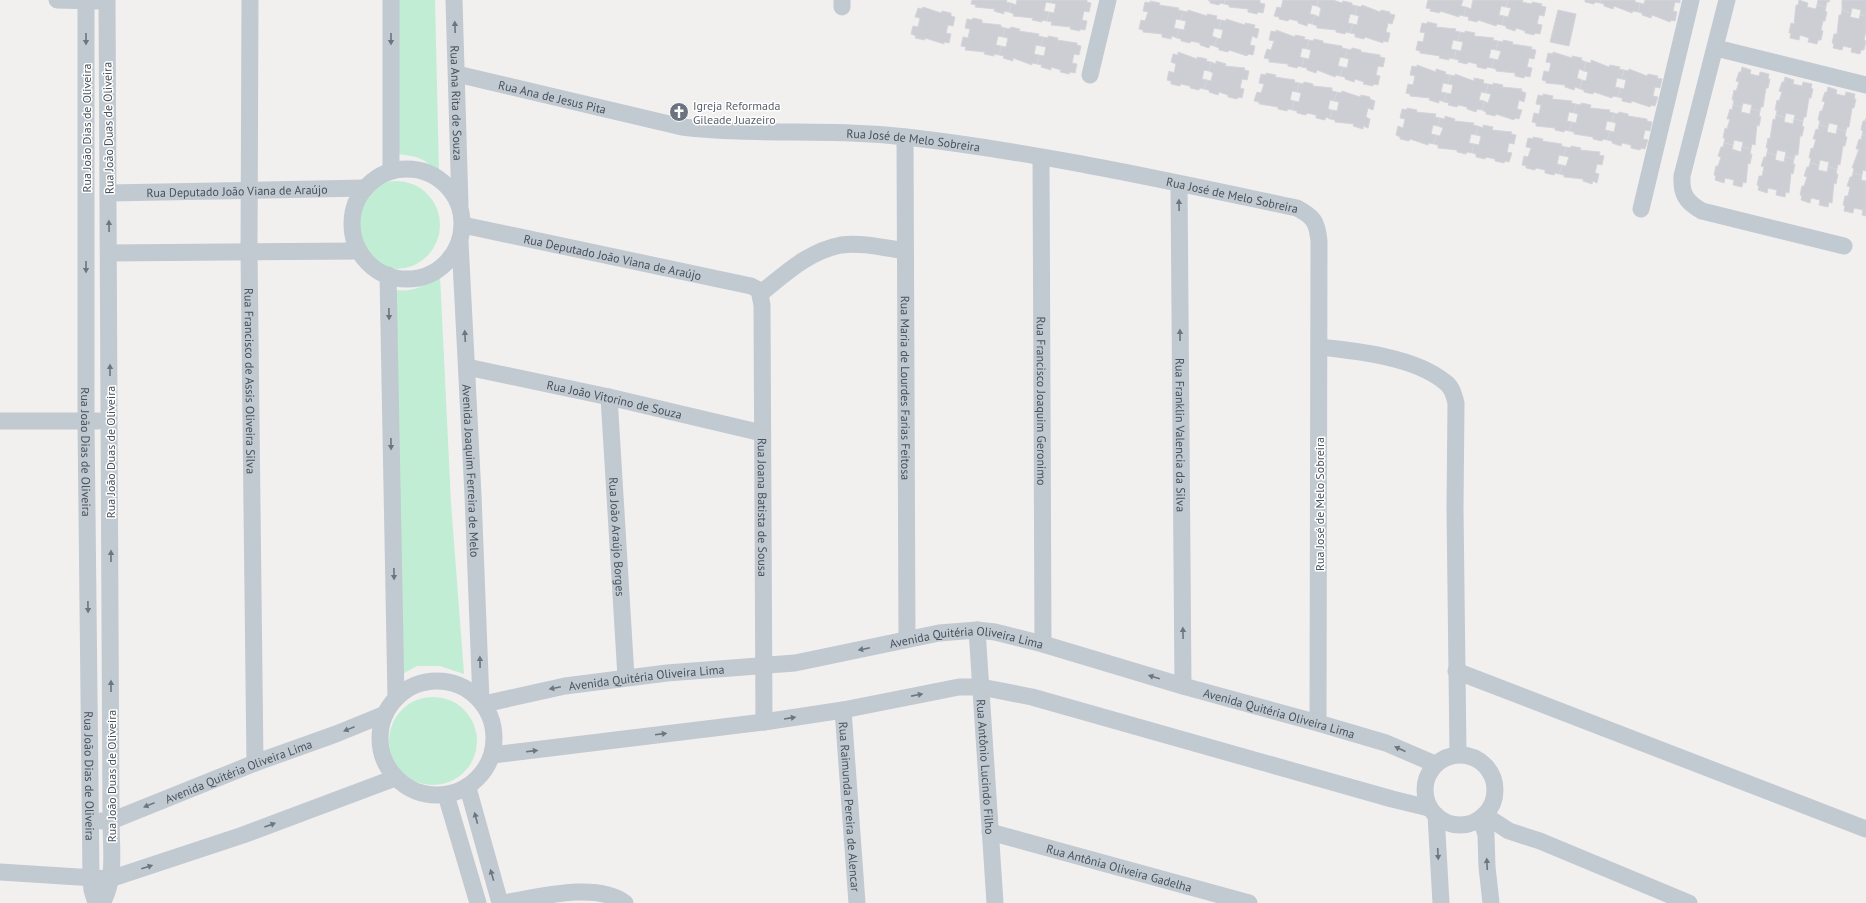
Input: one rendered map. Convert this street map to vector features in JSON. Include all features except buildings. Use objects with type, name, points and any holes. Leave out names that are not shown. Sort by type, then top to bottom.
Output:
[{"type":"street","points":[[57,0],[107,1]]},
{"type":"street","name":"Rua Francisco de Assis Oliveira Silva","points":[[250,0],[249,251],[255,763]]},
{"type":"street","points":[[391,0],[391,171]]},
{"type":"street","name":"Rua Ana Rita de Souza","points":[[454,0],[460,206]]},
{"type":"street","points":[[1090,75],[1108,0]]},
{"type":"street","points":[[1641,209],[1691,0]]},
{"type":"street","points":[[1727,0],[1716,48],[1682,176],[1683,194],[1687,200],[1702,211],[1844,246]]},
{"type":"street","name":"Rua João Dias de Oliveira","points":[[86,1],[87,528],[91,878],[92,890],[96,903]]},
{"type":"street","name":"Rua João Duas de Oliveira","points":[[102,903],[109,890],[111,820],[107,1]]},
{"type":"street","points":[[1716,48],[1866,85]]},
{"type":"street","name":"Rua Ana de Jesus Pita","points":[[456,74],[648,119]]},
{"type":"street","name":"Rua José de Melo Sobreira","points":[[648,119],[682,127],[718,131],[905,137],[1041,158],[1179,184],[1297,208],[1310,215],[1317,227],[1319,241],[1318,723]]},
{"type":"street","name":"Rua Maria de Lourdes Farias Feitosa","points":[[905,137],[907,639]]},
{"type":"street","name":"Rua Francisco Joaquim Geronimo","points":[[1041,158],[1043,644]]},
{"type":"street","points":[[412,169],[432,175],[449,188],[460,206],[463,225],[460,242],[452,257],[439,270],[423,277],[405,279],[388,275],[371,266],[359,250],[353,235],[352,218],[357,202],[365,188],[377,178],[391,171],[412,169]]},
{"type":"street","name":"Rua Franklin Valencia da Silva","points":[[1179,184],[1183,686]]},
{"type":"street","name":"Rua Deputado João Viana de Araújo","points":[[109,193],[250,192],[365,188]]},
{"type":"street","name":"Rua Deputado João Viana de Araújo","points":[[463,225],[751,286],[760,290],[761,293]]},
{"type":"street","name":"Avenida Joaquim Ferreira de Melo","points":[[460,242],[482,702]]},
{"type":"street","points":[[761,293],[798,264],[819,251],[843,245],[866,246],[905,251]]},
{"type":"street","points":[[109,253],[359,250]]},
{"type":"street","points":[[388,275],[396,698]]},
{"type":"street","name":"Rua Joana Batista de Sousa","points":[[761,293],[764,722]]},
{"type":"street","points":[[1319,347],[1355,352],[1417,366],[1446,382],[1453,392],[1456,403],[1456,671],[1458,754]]},
{"type":"street","name":"Rua João Vitorino de Souza","points":[[466,367],[610,397],[762,433]]},
{"type":"street","name":"Rua João Araújo Borges","points":[[610,397],[626,677]]},
{"type":"street","points":[[0,420],[86,422],[110,421]]},
{"type":"street","points":[[87,528],[110,528]]},
{"type":"street","name":"Avenida Quitéria Oliveira Lima","points":[[482,702],[565,686],[626,677],[764,667],[795,663],[939,633],[977,630],[995,632],[1043,644],[1183,686],[1318,723],[1386,743],[1435,764]]},
{"type":"street","name":"Rua Antônio Lucindo Filho","points":[[977,630],[995,903]]},
{"type":"street","points":[[1456,671],[1866,829]]},
{"type":"street","points":[[429,682],[448,682],[466,688],[482,702],[492,720],[495,737],[493,755],[485,771],[468,788],[446,795],[424,794],[409,788],[395,778],[386,764],[380,747],[380,730],[385,714],[396,698],[411,687],[429,682]]},
{"type":"street","points":[[493,755],[764,722],[843,710],[939,690],[959,687],[981,688],[1032,697],[1384,796],[1432,811],[1446,822],[1458,825],[1470,823],[1482,817],[1491,806],[1495,794],[1494,782],[1490,771],[1482,762],[1471,756],[1458,754],[1442,759],[1435,764],[1426,780],[1424,790],[1432,811],[1441,903]]},
{"type":"street","name":"Rua Raimunda Pereira de Alencar","points":[[843,710],[857,903]]},
{"type":"street","name":"Avenida Quitéria Oliveira Lima","points":[[91,821],[111,820],[255,763],[336,734],[385,714]]},
{"type":"street","points":[[0,872],[110,879],[243,835],[395,778]]},
{"type":"street","points":[[468,788],[502,903],[572,892],[600,893],[625,903]]},
{"type":"street","points":[[446,795],[478,903]]},
{"type":"street","points":[[1482,817],[1509,831],[1540,841],[1689,903]]},
{"type":"street","points":[[1482,817],[1486,835],[1487,867],[1491,903]]},
{"type":"street","name":"Rua Antônia Oliveira Gadelha","points":[[990,832],[1249,903]]},
{"type":"green space","points":[[397,0],[435,0],[439,175],[421,159],[397,154]]},
{"type":"green space","points":[[396,181],[413,185],[427,194],[436,208],[440,225],[436,242],[427,256],[413,265],[396,269],[379,265],[365,256],[356,242],[352,225],[356,208],[365,194],[379,185]]},
{"type":"green space","points":[[440,276],[451,503],[464,674],[440,666],[417,666],[397,677],[393,290],[418,288]]},
{"type":"green space","points":[[433,697],[450,701],[464,710],[473,724],[477,741],[473,758],[464,772],[450,781],[433,785],[416,781],[402,772],[393,758],[389,741],[393,724],[402,710],[416,701]]},
{"type":"place","name":"Igreja Reformada Gileade Juazeiro","points":[[679,112]]}]
